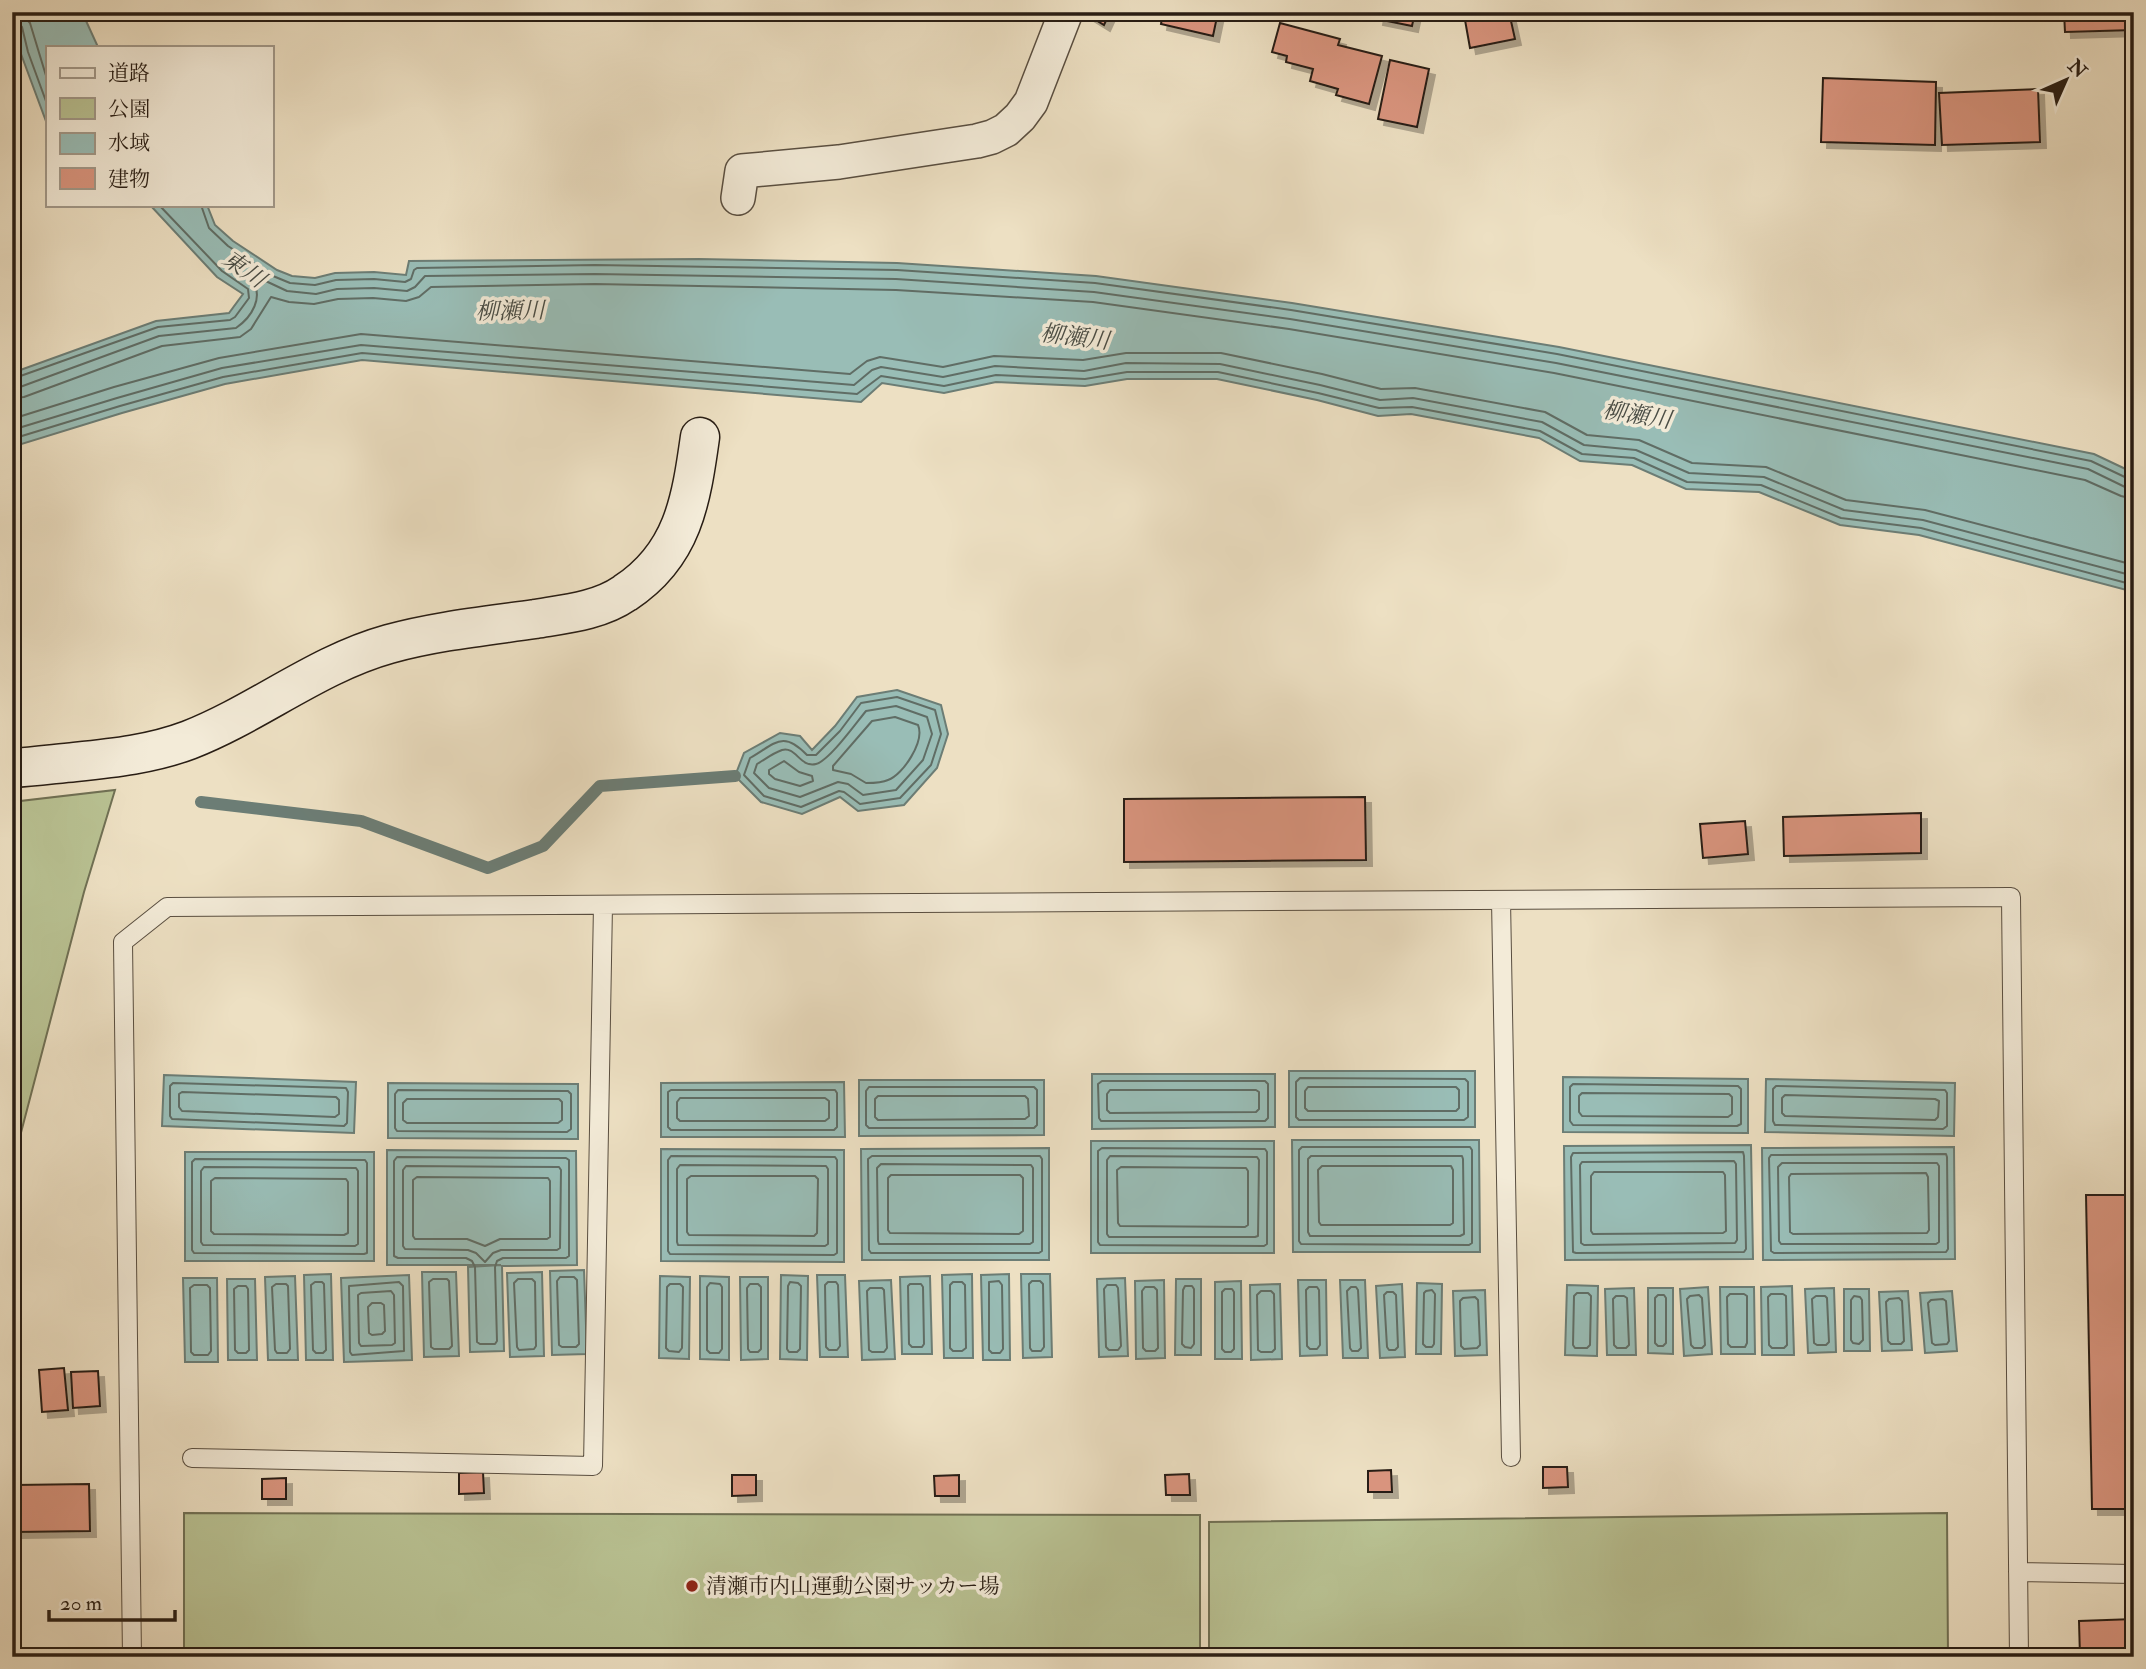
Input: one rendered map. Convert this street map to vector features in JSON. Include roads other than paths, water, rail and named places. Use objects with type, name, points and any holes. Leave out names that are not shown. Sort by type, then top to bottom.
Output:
[{"type":"street","points":[[738,198],[742,171],[839,162],[977,141],[1006,130],[1031,102],[1066,12]]},
{"type":"street","points":[[12,768],[127,756],[170,747],[212,729],[338,663],[372,649],[405,639],[577,612],[611,602],[642,580],[672,547],[681,529],[691,492],[700,437]]},
{"type":"lane","points":[[132,1657],[123,942],[167,908],[2011,897],[2019,1657]]},
{"type":"lane","points":[[1501,900],[1510,1457]]},
{"type":"lane","points":[[192,1458],[593,1466],[603,905]]},
{"type":"lane","points":[[2018,1572],[2134,1574]]},
{"type":"water","points":[[12,12],[82,12],[98,46],[46,46],[46,121],[21,54]]},
{"type":"water","points":[[151,206],[207,206],[215,225],[233,241],[277,270],[292,276],[315,278],[335,273],[406,275],[409,261],[699,259],[897,263],[1096,276],[1292,303],[1559,347],[2094,454],[2134,473],[2134,592],[1919,535],[1840,525],[1759,492],[1686,489],[1632,465],[1580,461],[1539,438],[1411,414],[1378,416],[1217,379],[1127,379],[1085,386],[996,382],[944,393],[882,383],[861,402],[362,360],[225,384],[12,447],[12,373],[156,321],[229,313],[243,294],[217,277]]},
{"type":"water","points":[[897,690],[941,705],[948,734],[937,768],[904,805],[858,811],[840,797],[802,814],[761,802],[735,776],[744,753],[780,733],[800,736],[812,750],[857,697]]},
{"type":"water","points":[[1289,1071],[1475,1071],[1475,1127],[1289,1127]]},
{"type":"water","points":[[1092,1074],[1275,1074],[1275,1127],[1092,1129]]},
{"type":"water","points":[[164,1075],[356,1082],[354,1133],[162,1126]]},
{"type":"water","points":[[1563,1077],[1748,1079],[1748,1133],[1563,1132]]},
{"type":"water","points":[[1766,1079],[1955,1083],[1954,1136],[1765,1132]]},
{"type":"water","points":[[859,1080],[1044,1080],[1044,1135],[859,1136]]},
{"type":"water","points":[[844,1082],[845,1137],[661,1137],[661,1083]]},
{"type":"water","points":[[388,1083],[578,1084],[578,1139],[388,1138]]},
{"type":"water","points":[[1292,1140],[1479,1140],[1480,1252],[1293,1252]]},
{"type":"water","points":[[1091,1141],[1274,1141],[1274,1253],[1091,1253]]},
{"type":"water","points":[[1751,1145],[1753,1259],[1565,1260],[1564,1146]]},
{"type":"water","points":[[1954,1147],[1955,1259],[1763,1260],[1762,1148]]},
{"type":"water","points":[[1049,1148],[1049,1260],[862,1260],[861,1149]]},
{"type":"water","points":[[661,1149],[844,1150],[844,1262],[661,1261]]},
{"type":"water","points":[[387,1150],[576,1151],[577,1265],[502,1266],[504,1351],[470,1352],[468,1267],[501,1265],[387,1265]]},
{"type":"water","points":[[185,1152],[374,1152],[374,1261],[185,1261]]},
{"type":"water","points":[[584,1270],[587,1354],[552,1355],[550,1271]]},
{"type":"water","points":[[422,1272],[456,1272],[459,1356],[424,1357]]},
{"type":"water","points":[[542,1272],[544,1356],[510,1357],[507,1273]]},
{"type":"water","points":[[331,1274],[333,1360],[306,1360],[304,1275]]},
{"type":"water","points":[[972,1274],[973,1358],[944,1358],[942,1275]]},
{"type":"water","points":[[1009,1274],[1010,1360],[983,1360],[981,1275]]},
{"type":"water","points":[[1021,1274],[1050,1274],[1052,1357],[1023,1358]]},
{"type":"water","points":[[409,1275],[412,1360],[344,1362],[341,1278]]},
{"type":"water","points":[[781,1275],[808,1276],[807,1360],[780,1359]]},
{"type":"water","points":[[817,1275],[845,1275],[848,1357],[820,1357]]},
{"type":"water","points":[[295,1276],[298,1360],[268,1360],[265,1277]]},
{"type":"water","points":[[660,1276],[690,1277],[689,1359],[659,1358]]},
{"type":"water","points":[[700,1276],[729,1277],[729,1360],[700,1359]]},
{"type":"water","points":[[930,1276],[932,1354],[902,1354],[900,1277]]},
{"type":"water","points":[[740,1277],[768,1277],[768,1359],[741,1360]]},
{"type":"water","points":[[183,1278],[217,1278],[218,1362],[185,1362]]},
{"type":"water","points":[[1125,1278],[1128,1356],[1099,1357],[1097,1279]]},
{"type":"water","points":[[227,1279],[255,1279],[257,1360],[228,1360]]},
{"type":"water","points":[[1176,1279],[1201,1279],[1201,1355],[1175,1355]]},
{"type":"water","points":[[891,1280],[895,1359],[862,1360],[859,1281]]},
{"type":"water","points":[[1164,1280],[1165,1358],[1136,1359],[1135,1281]]},
{"type":"water","points":[[1298,1280],[1326,1280],[1327,1355],[1300,1356]]},
{"type":"water","points":[[1340,1280],[1365,1280],[1368,1358],[1343,1358]]},
{"type":"water","points":[[1241,1281],[1242,1359],[1215,1359],[1215,1282]]},
{"type":"water","points":[[1417,1283],[1442,1284],[1441,1354],[1416,1354]]},
{"type":"water","points":[[1280,1284],[1282,1359],[1251,1360],[1250,1285]]},
{"type":"water","points":[[1402,1284],[1405,1357],[1380,1358],[1376,1286]]},
{"type":"water","points":[[1567,1285],[1598,1286],[1597,1356],[1565,1355]]},
{"type":"water","points":[[1792,1286],[1794,1355],[1762,1355],[1761,1287]]},
{"type":"water","points":[[1708,1287],[1712,1354],[1684,1356],[1680,1289]]},
{"type":"water","points":[[1720,1287],[1754,1287],[1755,1354],[1721,1354]]},
{"type":"water","points":[[1634,1288],[1636,1355],[1607,1355],[1605,1289]]},
{"type":"water","points":[[1648,1288],[1673,1288],[1673,1354],[1648,1353]]},
{"type":"water","points":[[1834,1288],[1836,1352],[1808,1353],[1805,1289]]},
{"type":"water","points":[[1844,1289],[1869,1289],[1870,1351],[1844,1351]]},
{"type":"water","points":[[1485,1290],[1487,1355],[1455,1356],[1453,1291]]},
{"type":"water","points":[[1908,1291],[1912,1350],[1882,1351],[1879,1292]]},
{"type":"water","points":[[1952,1291],[1957,1351],[1925,1353],[1920,1293]]},
{"type":"waterway","points":[[201,802],[361,821],[488,868],[543,846],[600,786],[735,776]]},
{"type":"place","name":"清瀬市内山運動公園サッカー場","points":[[692,1586]]},
{"type":"water label","name":"東川","points":[[244,269]]},
{"type":"water label","name":"柳瀬川","points":[[510,311]]},
{"type":"water label","name":"柳瀬川","points":[[1075,337]]},
{"type":"water label","name":"柳瀬川","points":[[1637,415]]}]
